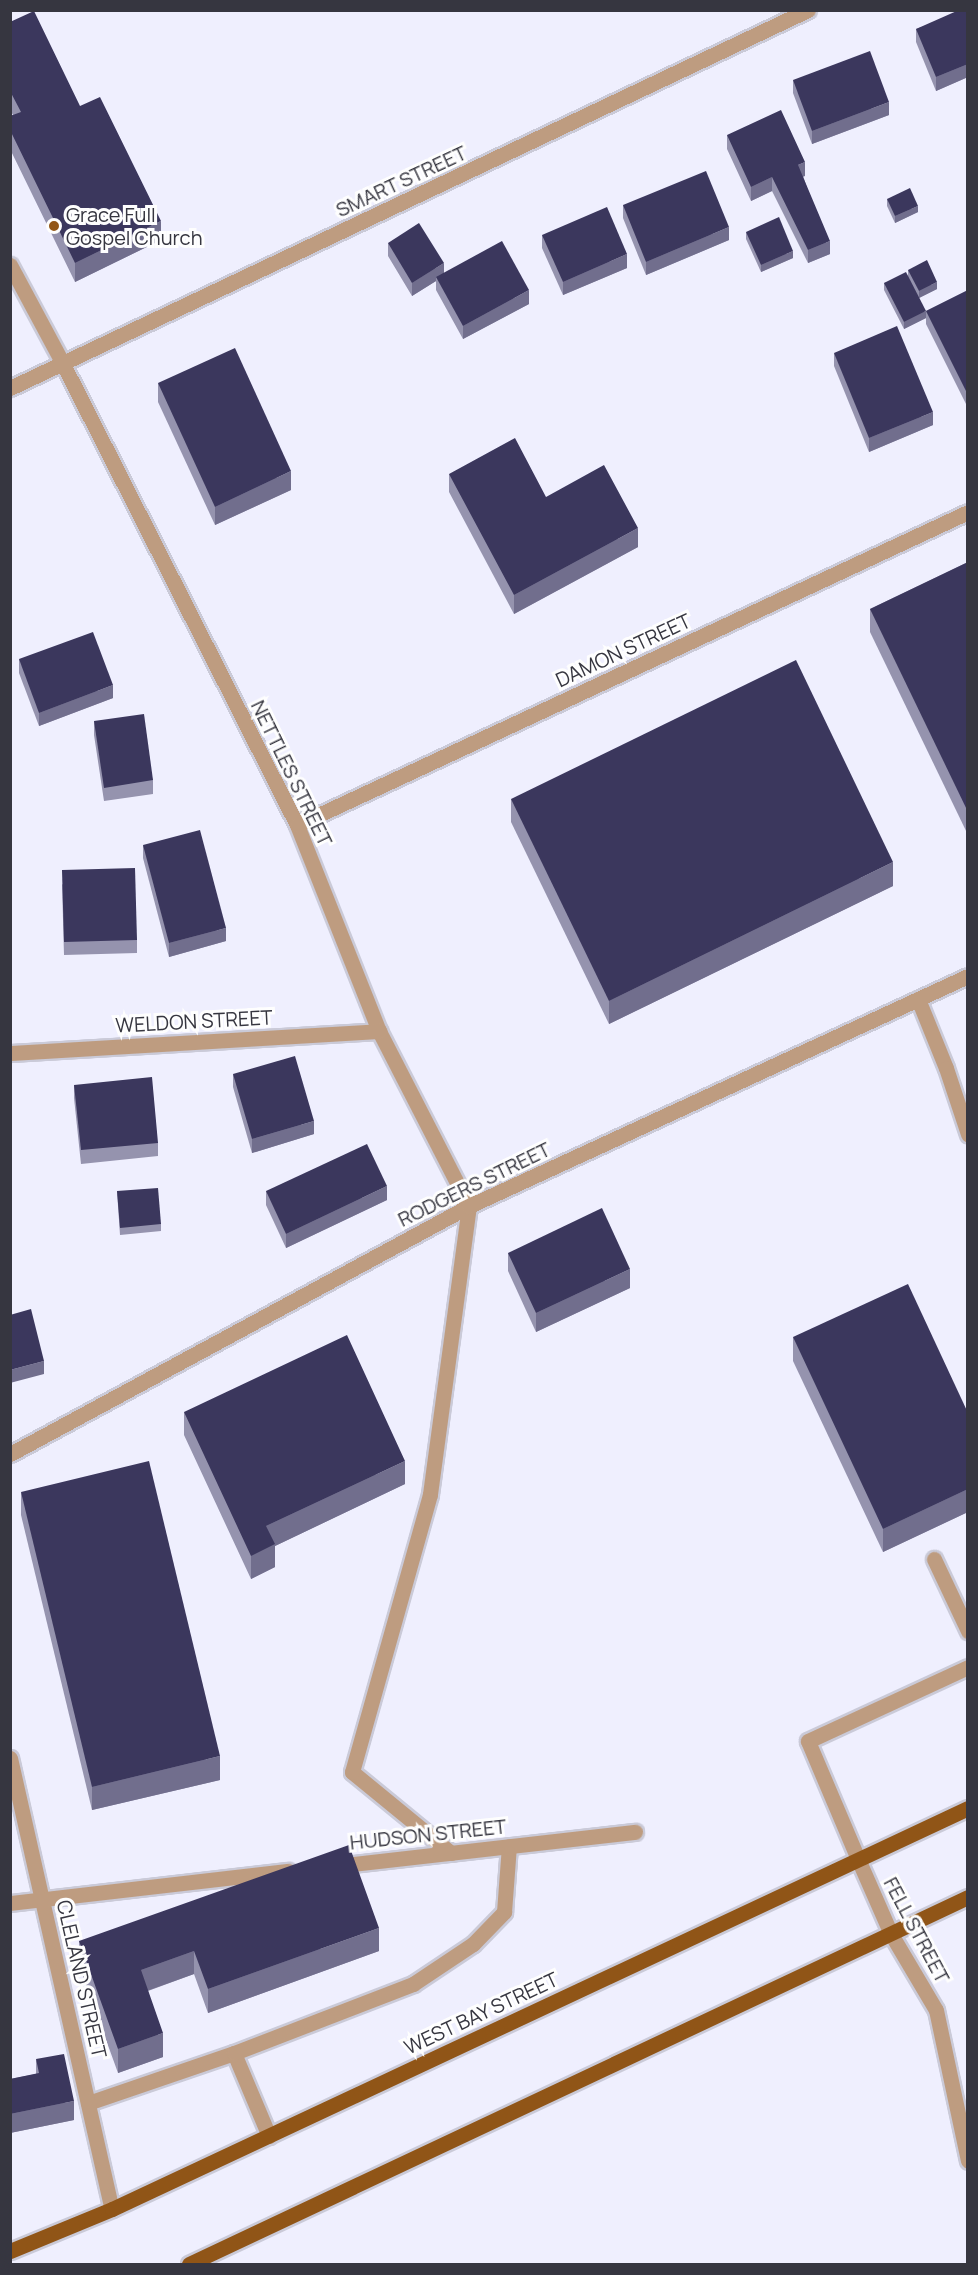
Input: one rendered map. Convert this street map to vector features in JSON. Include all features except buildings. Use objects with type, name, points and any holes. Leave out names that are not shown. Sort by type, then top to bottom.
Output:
[{"type":"main road","name":"WEST BAY STREET","points":[[10,2251],[112,2210],[968,1808]]},
{"type":"main road","points":[[189,2265],[968,1897]]},
{"type":"street","name":"SMART STREET","points":[[10,388],[808,10]]},
{"type":"street","name":"NETTLES STREET","points":[[10,265],[63,364],[297,825],[379,1031],[469,1206]]},
{"type":"street","name":"DAMON STREET","points":[[297,825],[968,512]]},
{"type":"street","name":"RODGERS STREET","points":[[10,1454],[469,1206],[968,976]]},
{"type":"street","points":[[918,999],[968,1134]]},
{"type":"street","name":"WELDON STREET","points":[[10,1053],[379,1031]]},
{"type":"street","points":[[451,1853],[352,1772],[430,1494],[469,1206]]},
{"type":"street","points":[[934,1559],[968,1631]]},
{"type":"street","name":"FELL STREET","points":[[968,1667],[808,1741],[891,1934],[936,2010],[968,2161]]},
{"type":"street","name":"CLELAND STREET","points":[[10,1758],[112,2210]]},
{"type":"street","name":"HUDSON STREET","points":[[322,1867],[635,1832]]},
{"type":"street","points":[[88,2103],[234,2053],[413,1984],[474,1944],[504,1912],[509,1846]]},
{"type":"street","points":[[10,1903],[299,1870]]},
{"type":"street","points":[[234,2053],[269,2136]]},
{"type":"place","name":"Grace Full Gospel Church","points":[[54,226]]}]
